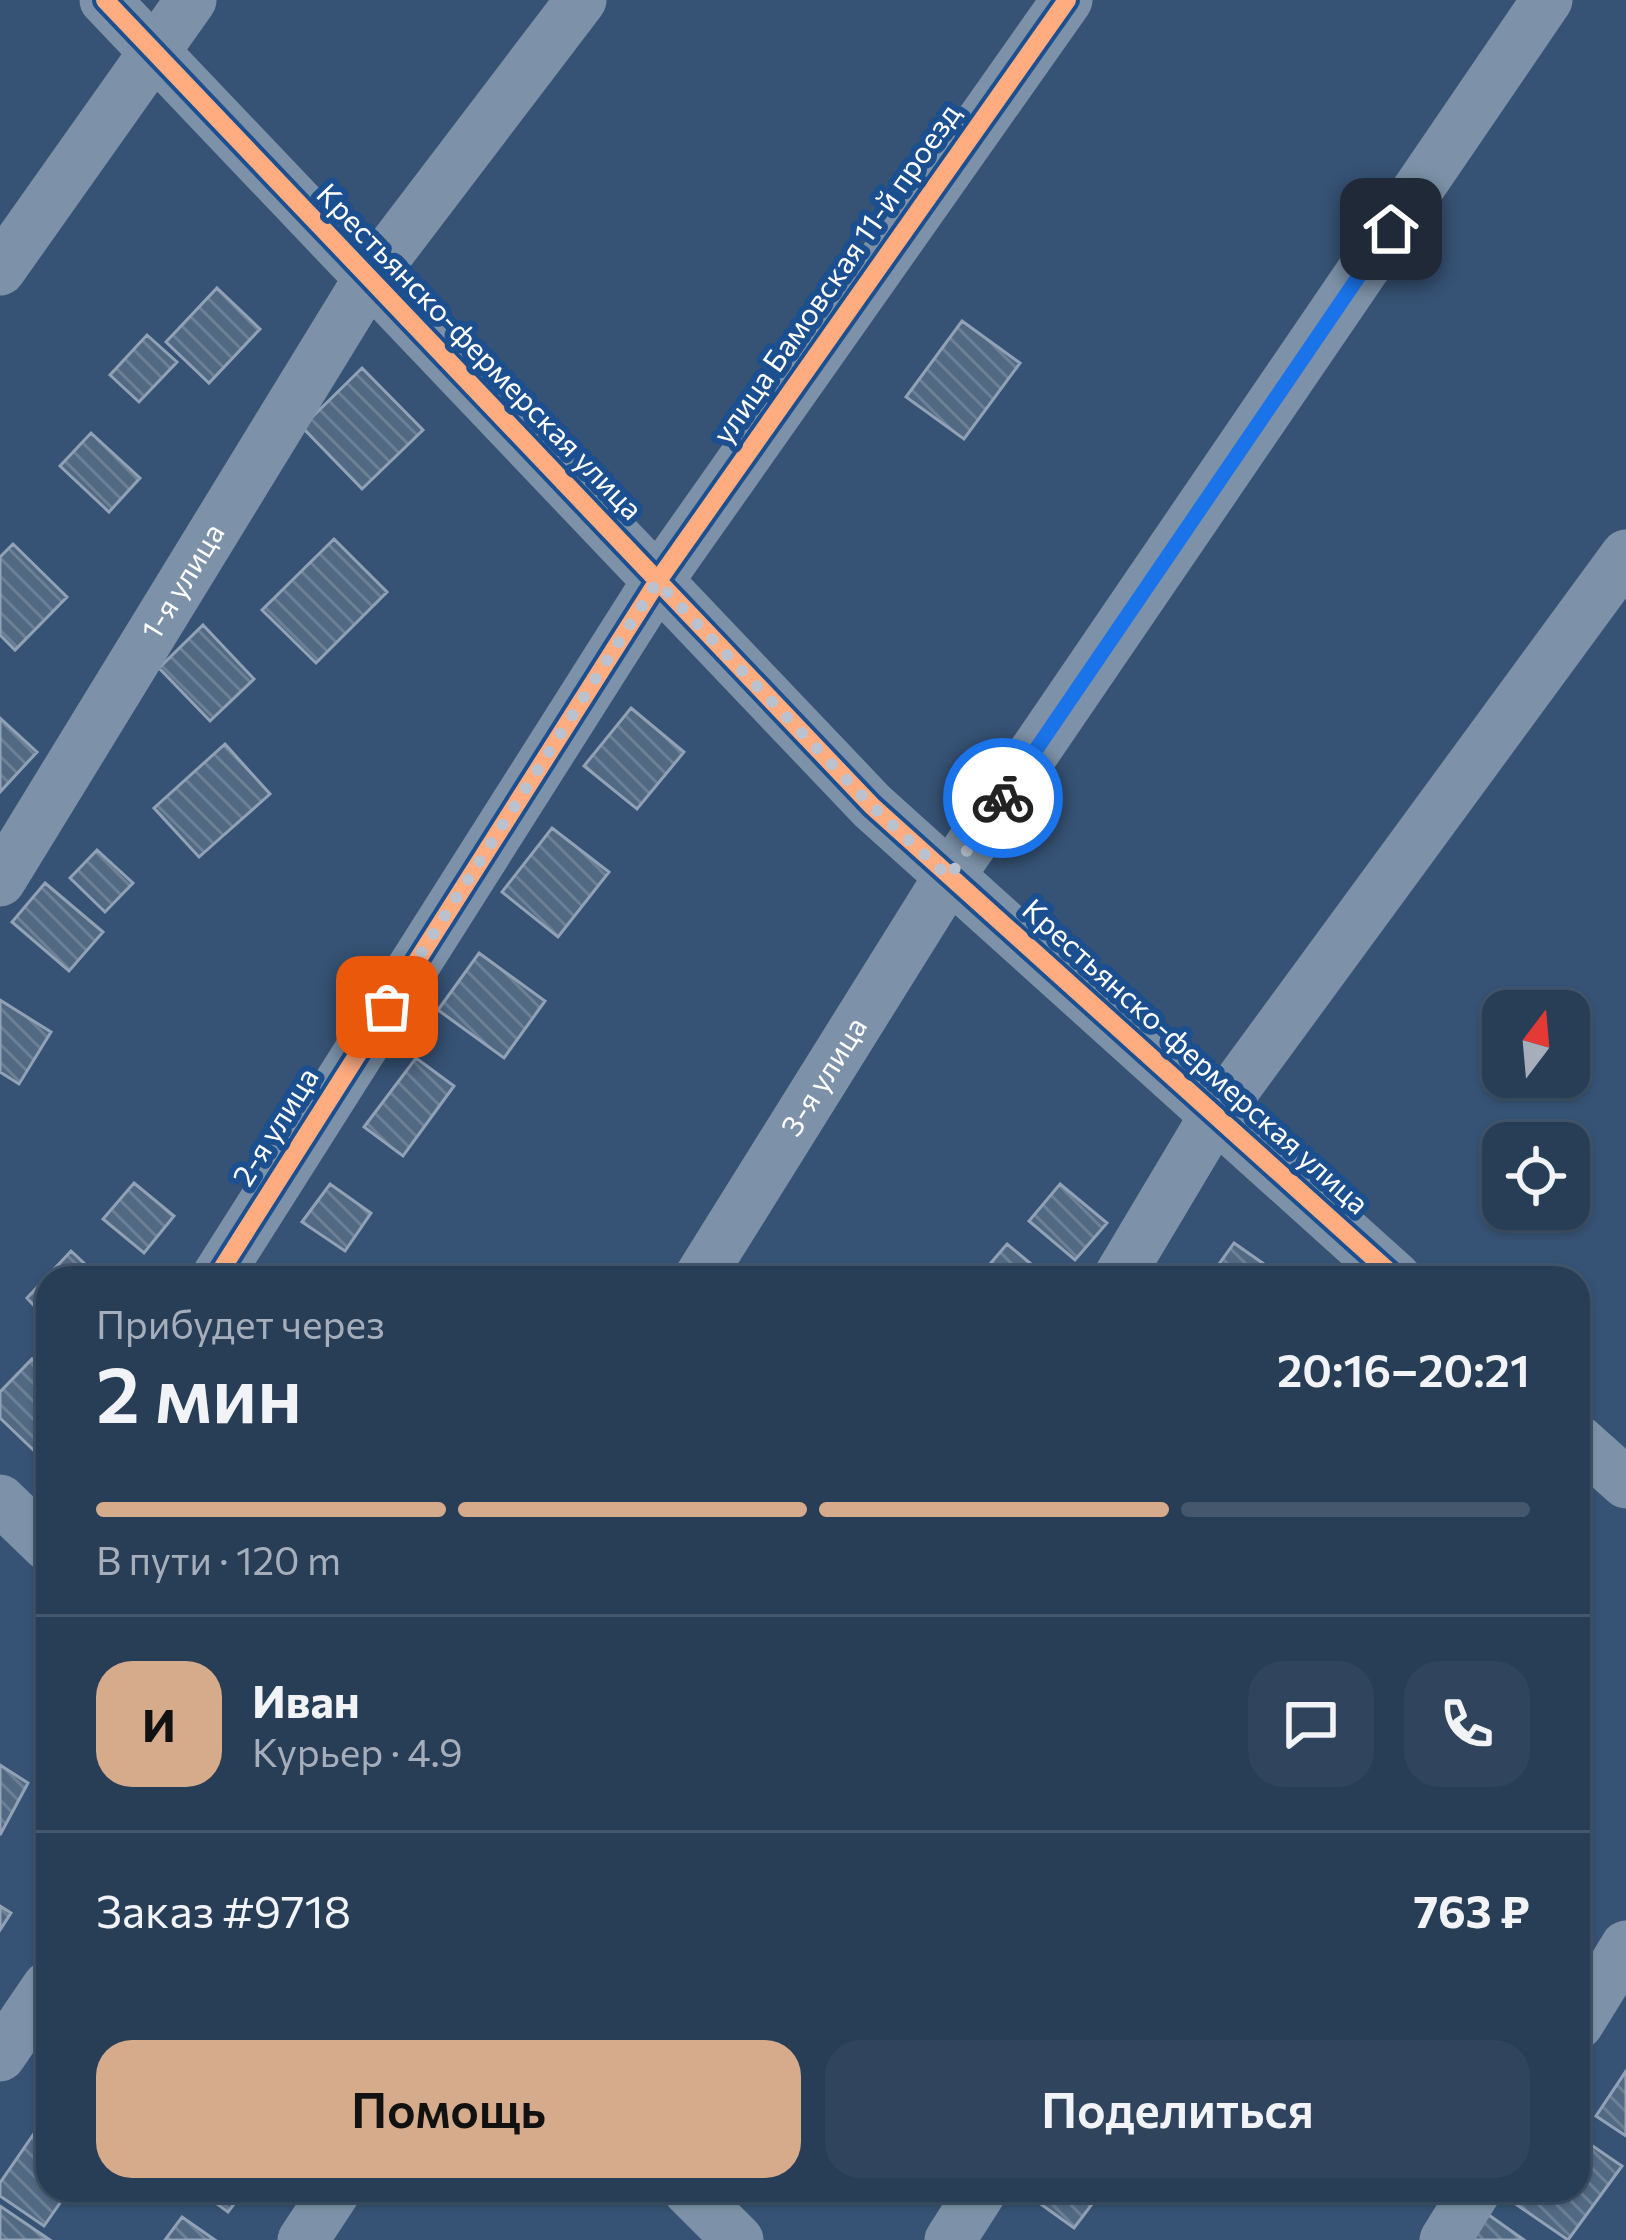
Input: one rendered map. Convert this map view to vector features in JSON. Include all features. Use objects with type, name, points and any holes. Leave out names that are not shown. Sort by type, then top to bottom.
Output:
[{"type":"street","name":"Крестьянско-фермерская улица","points":[[105,0],[872,806],[1382,1266]]},
{"type":"street","points":[[0,269],[190,0]]},
{"type":"street","name":"1-я улица","points":[[0,881],[368,280],[581,0]]},
{"type":"street","name":"улица Бамовская 11-й проезд","points":[[657,582],[1067,0]]},
{"type":"street","name":"3-я улица","points":[[707,1266],[949,877],[1547,0]]},
{"type":"street","points":[[1125,1266],[1214,1117],[1626,555]]},
{"type":"street","name":"2-я улица","points":[[224,1266],[657,582]]},
{"type":"street","points":[[1590,1451],[1626,1483]]},
{"type":"street","points":[[0,1500],[36,1533]]},
{"type":"street","points":[[1590,2004],[1626,1946]]},
{"type":"street","points":[[0,2056],[36,2004]]},
{"type":"street","points":[[303,2240],[328,2202]]},
{"type":"street","points":[[700,2202],[738,2240]]},
{"type":"street","points":[[950,2240],[974,2202]]},
{"type":"street","points":[[1445,2240],[1469,2202]]},
{"type":"building","points":[[217,288],[260,329],[209,383],[166,342]]},
{"type":"building","points":[[962,321],[1020,363],[964,439],[906,397]]},
{"type":"building","points":[[147,335],[177,362],[139,402],[110,375]]},
{"type":"building","points":[[362,368],[423,430],[362,489],[302,427]]},
{"type":"building","points":[[91,433],[140,478],[109,512],[60,466]]},
{"type":"building","points":[[334,539],[387,592],[316,663],[262,610]]},
{"type":"building","points":[[13,544],[67,597],[15,650],[0,635],[0,557]]},
{"type":"building","points":[[203,625],[254,679],[210,721],[159,668]]},
{"type":"building","points":[[631,708],[684,752],[637,809],[584,766]]},
{"type":"building","points":[[0,718],[37,752],[0,792]]},
{"type":"building","points":[[225,744],[270,794],[199,857],[154,808]]},
{"type":"building","points":[[552,828],[609,872],[558,937],[502,892]]},
{"type":"building","points":[[97,850],[133,883],[105,912],[70,878]]},
{"type":"building","points":[[45,883],[103,932],[69,971],[12,922]]},
{"type":"building","points":[[479,953],[545,1001],[504,1058],[438,1010]]},
{"type":"building","points":[[0,1000],[51,1032],[19,1084],[0,1072]]},
{"type":"building","points":[[416,1058],[454,1086],[403,1156],[364,1127]]},
{"type":"building","points":[[134,1183],[174,1216],[144,1253],[103,1219]]},
{"type":"building","points":[[330,1184],[371,1213],[345,1251],[302,1222]]},
{"type":"building","points":[[1060,1184],[1107,1223],[1075,1260],[1029,1221]]},
{"type":"building","points":[[1234,1243],[1267,1266],[1218,1266]]},
{"type":"building","points":[[1007,1244],[1034,1266],[988,1266]]},
{"type":"building","points":[[71,1251],[87,1266],[57,1266]]},
{"type":"building","points":[[32,1359],[36,1363],[36,1452],[0,1418],[0,1392]]},
{"type":"building","points":[[0,1765],[28,1783],[0,1835]]},
{"type":"building","points":[[0,1906],[11,1913],[0,1930]]},
{"type":"building","points":[[1626,2071],[1626,2136],[1596,2116]]},
{"type":"building","points":[[35,2132],[36,2202],[61,2202],[44,2226],[0,2196],[0,2183]]},
{"type":"building","points":[[1590,2144],[1622,2166],[1568,2240],[1513,2202],[1590,2202]]},
{"type":"building","points":[[214,2202],[236,2202],[228,2212]]},
{"type":"building","points":[[1038,2202],[1094,2202],[1074,2228]]},
{"type":"building","points":[[0,2206],[50,2240],[0,2240]]},
{"type":"building","points":[[1486,2213],[1524,2240],[1468,2240]]},
{"type":"building","points":[[182,2217],[215,2240],[165,2240]]},
{"type":"cycle path","points":[[105,0],[872,806],[1383,1266]]},
{"type":"cycle path","points":[[224,1266],[657,582],[1067,0]]},
{"type":"way so far","points":[[387,1007],[657,582],[872,806],[949,877],[1003,798]]},
{"type":"route","points":[[1003,798],[1391,229]]}]
